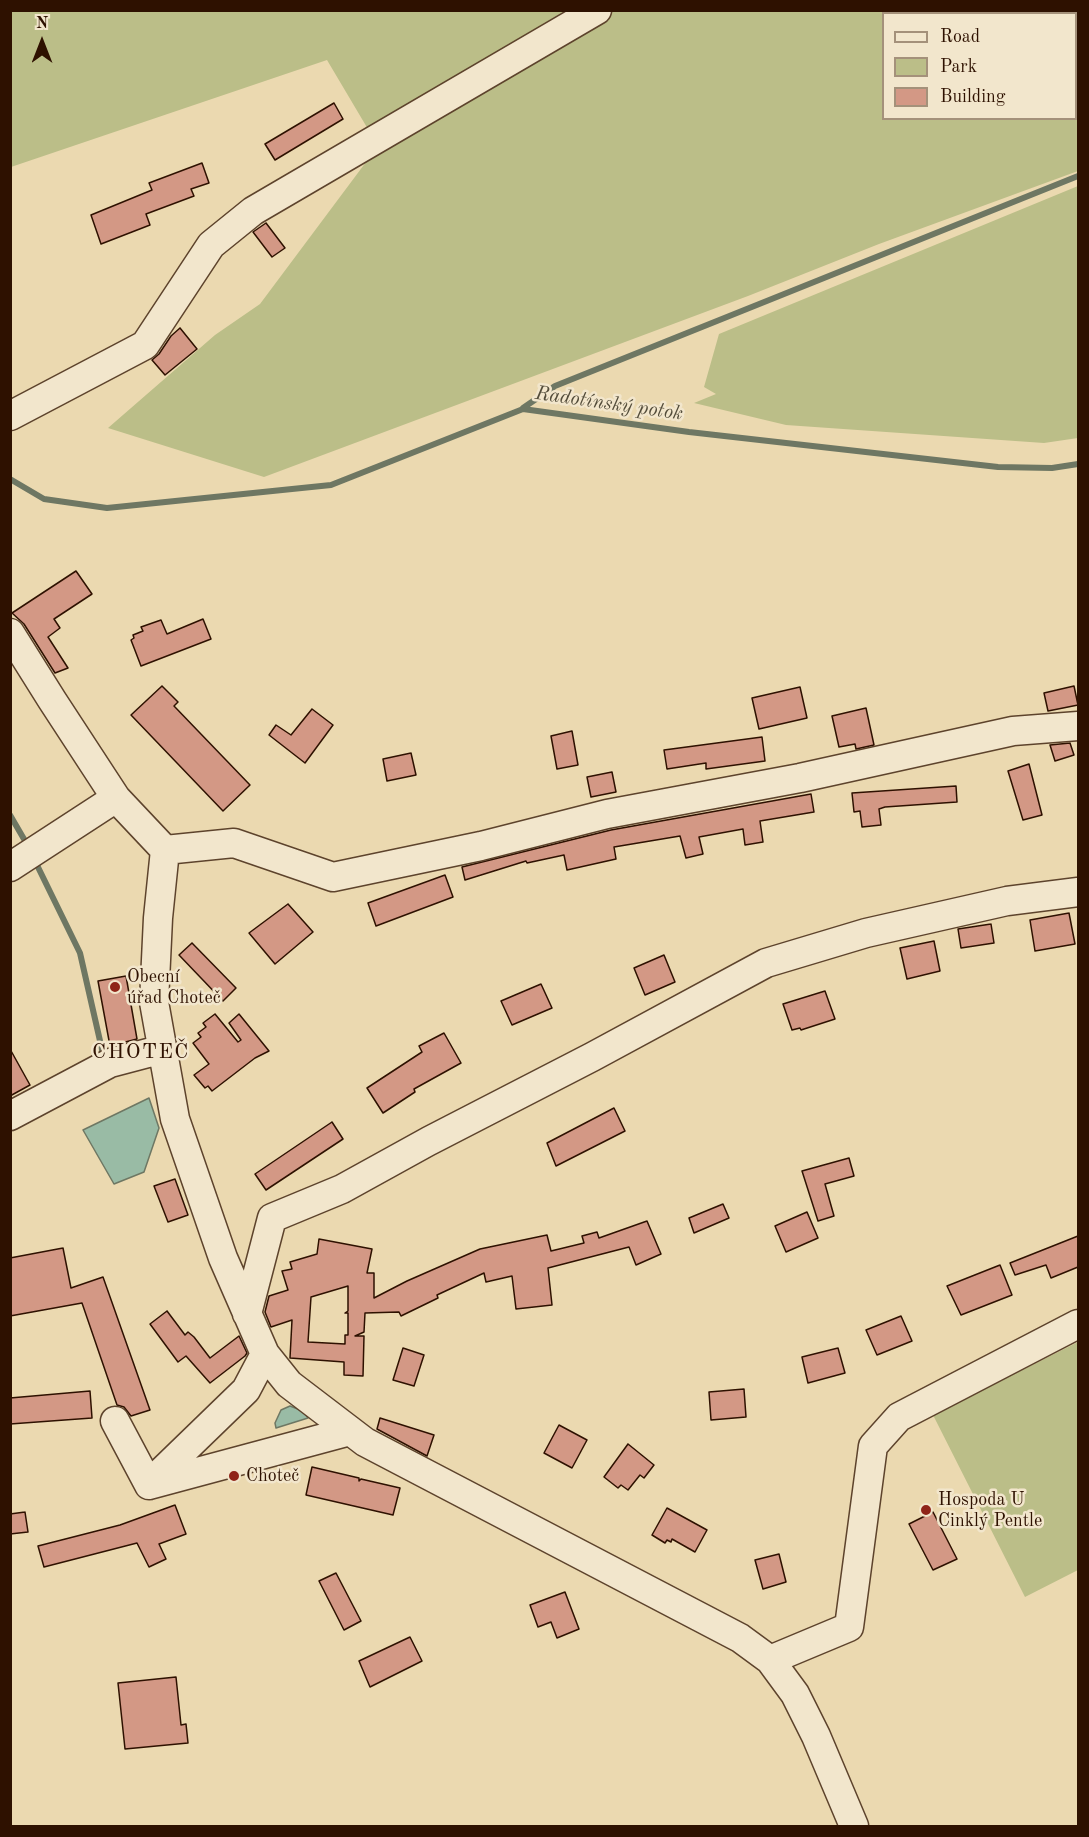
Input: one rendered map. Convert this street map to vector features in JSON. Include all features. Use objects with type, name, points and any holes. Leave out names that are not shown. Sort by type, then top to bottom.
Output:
[{"type":"street","points":[[10,416],[145,345],[211,245],[253,211],[597,10]]},
{"type":"street","points":[[10,633],[116,798],[165,850],[158,918],[154,1002],[175,1119],[223,1258],[265,1354],[289,1384],[365,1442],[740,1638],[770,1660],[795,1694],[816,1736],[854,1827]]},
{"type":"street","points":[[165,850],[234,843],[333,877],[481,846],[607,814],[800,778],[1013,731],[1078,726]]},
{"type":"street","points":[[10,867],[116,798]]},
{"type":"street","points":[[247,1314],[272,1218],[342,1189],[766,963],[866,933],[913,922],[1007,901],[1078,891]]},
{"type":"street","points":[[10,1116],[110,1063],[163,1049]]},
{"type":"street","points":[[770,1660],[849,1627],[873,1446],[899,1417],[1078,1324]]},
{"type":"street","points":[[149,1485],[246,1390],[265,1354]]},
{"type":"street","points":[[115,1422],[149,1485]]},
{"type":"street","points":[[149,1485],[351,1431]]},
{"type":"green space","points":[[10,11],[1078,11],[1078,171],[264,477],[108,428],[215,335],[260,304],[378,146],[327,60],[11,167]]},
{"type":"green space","points":[[1078,186],[1078,438],[1044,443],[786,425],[694,403],[716,394],[704,387],[719,334]]},
{"type":"green space","points":[[1078,1342],[1078,1570],[1025,1597],[933,1415]]},
{"type":"shaded area","points":[[149,1098],[159,1128],[144,1172],[114,1184],[83,1130]]},
{"type":"shaded area","points":[[290,1406],[303,1411],[308,1418],[276,1428],[275,1423],[281,1410]]},
{"type":"building","points":[[334,103],[343,119],[275,160],[265,144]]},
{"type":"building","points":[[202,163],[209,183],[191,189],[194,196],[146,214],[150,225],[101,244],[91,215],[152,190],[149,183]]},
{"type":"building","points":[[266,223],[285,248],[272,257],[253,232]]},
{"type":"building","points":[[180,328],[197,349],[165,375],[152,360]]},
{"type":"building","points":[[76,571],[92,594],[54,619],[60,628],[48,637],[68,668],[55,673],[24,624],[12,613]]},
{"type":"building","points":[[203,619],[211,639],[141,666],[131,640],[134,638],[133,635],[143,631],[141,627],[161,620],[167,634]]},
{"type":"building","points":[[162,686],[178,702],[174,706],[250,785],[223,811],[131,715]]},
{"type":"building","points":[[1074,686],[1078,705],[1048,711],[1044,693]]},
{"type":"building","points":[[800,687],[807,718],[759,729],[752,698]]},
{"type":"building","points":[[866,708],[874,745],[856,749],[855,744],[839,747],[832,716]]},
{"type":"building","points":[[312,709],[333,725],[305,763],[269,735],[276,725],[291,735]]},
{"type":"building","points":[[572,731],[578,765],[557,769],[551,736]]},
{"type":"building","points":[[762,737],[765,761],[706,769],[706,763],[667,769],[664,750]]},
{"type":"building","points":[[1070,743],[1074,755],[1055,761],[1050,745]]},
{"type":"building","points":[[411,753],[416,775],[387,781],[383,759]]},
{"type":"building","points":[[1029,764],[1042,815],[1023,820],[1008,771]]},
{"type":"building","points":[[612,772],[616,792],[591,797],[587,777]]},
{"type":"building","points":[[956,786],[957,802],[879,809],[881,825],[862,827],[860,811],[854,812],[852,793]]},
{"type":"building","points":[[811,794],[814,812],[760,821],[763,842],[745,845],[743,829],[699,837],[703,854],[686,858],[680,836],[614,847],[616,859],[567,870],[564,855],[527,863],[526,861],[465,880],[462,867],[611,830]]},
{"type":"building","points":[[445,875],[453,897],[376,926],[368,903]]},
{"type":"building","points":[[288,904],[313,932],[275,964],[249,933]]},
{"type":"building","points":[[1069,913],[1075,944],[1035,951],[1030,920]]},
{"type":"building","points":[[991,924],[994,943],[961,948],[958,929]]},
{"type":"building","points":[[934,941],[940,971],[907,979],[900,948]]},
{"type":"building","points":[[192,943],[236,988],[223,1001],[179,955]]},
{"type":"building","points":[[664,955],[675,982],[645,995],[634,968]]},
{"type":"building","points":[[126,976],[137,1039],[110,1046],[98,981]]},
{"type":"building","points":[[541,984],[552,1008],[512,1025],[501,1001]]},
{"type":"building","points":[[825,991],[835,1019],[801,1030],[800,1028],[792,1030],[783,1004]]},
{"type":"building","points":[[215,1014],[238,1042],[241,1040],[229,1023],[239,1014],[269,1051],[255,1058],[212,1091],[208,1086],[205,1088],[194,1075],[209,1064],[193,1043],[201,1037],[198,1033],[206,1027],[203,1023]]},
{"type":"building","points":[[444,1033],[461,1063],[414,1089],[415,1092],[383,1113],[367,1088],[422,1052],[419,1046]]},
{"type":"building","points":[[10,1049],[30,1085],[10,1096]]},
{"type":"building","points":[[614,1108],[625,1131],[556,1166],[547,1143]]},
{"type":"building","points":[[332,1122],[343,1139],[266,1190],[255,1174]]},
{"type":"building","points":[[849,1158],[854,1176],[825,1184],[834,1216],[818,1221],[802,1171]]},
{"type":"building","points":[[175,1179],[188,1215],[168,1222],[154,1186]]},
{"type":"building","points":[[723,1204],[729,1218],[694,1233],[689,1218]]},
{"type":"building","points":[[807,1212],[818,1238],[786,1252],[775,1226]]},
{"type":"building","points":[[647,1221],[661,1254],[636,1265],[629,1247],[548,1268],[552,1305],[516,1309],[512,1276],[486,1282],[484,1273],[437,1295],[438,1298],[401,1316],[399,1312],[365,1313],[364,1332],[355,1336],[364,1336],[363,1376],[344,1375],[344,1362],[290,1358],[292,1320],[271,1327],[265,1312],[269,1296],[288,1290],[282,1271],[292,1269],[290,1262],[317,1254],[319,1239],[372,1249],[367,1273],[374,1273],[374,1298],[480,1249],[547,1235],[551,1251],[584,1243],[582,1236],[597,1232],[599,1238]],"holes":[[[348,1286],[348,1311],[345,1313],[348,1313],[348,1335],[345,1335],[345,1344],[308,1342],[311,1297]]]},
{"type":"building","points":[[1078,1236],[1078,1267],[1051,1278],[1046,1265],[1015,1275],[1010,1263]]},
{"type":"building","points":[[63,1248],[71,1288],[103,1277],[150,1410],[131,1416],[124,1407],[117,1405],[82,1303],[10,1316],[10,1258]]},
{"type":"building","points":[[1000,1265],[1012,1295],[961,1315],[947,1286]]},
{"type":"building","points":[[167,1311],[185,1335],[188,1332],[194,1337],[210,1358],[239,1336],[247,1353],[210,1383],[186,1356],[178,1362],[150,1324]]},
{"type":"building","points":[[901,1316],[912,1341],[877,1355],[866,1330]]},
{"type":"building","points":[[403,1348],[424,1355],[414,1386],[393,1380]]},
{"type":"building","points":[[838,1348],[845,1373],[808,1383],[802,1357]]},
{"type":"building","points":[[744,1389],[746,1417],[711,1420],[709,1392]]},
{"type":"building","points":[[90,1391],[92,1418],[10,1424],[10,1398]]},
{"type":"building","points":[[380,1418],[434,1435],[427,1456],[377,1429]]},
{"type":"building","points":[[559,1425],[587,1440],[572,1468],[544,1453]]},
{"type":"building","points":[[628,1444],[654,1465],[644,1478],[640,1475],[628,1490],[621,1485],[618,1488],[604,1477]]},
{"type":"building","points":[[312,1467],[359,1478],[359,1481],[361,1479],[400,1488],[393,1515],[306,1495]]},
{"type":"building","points":[[175,1505],[186,1534],[159,1544],[166,1559],[149,1567],[137,1543],[44,1567],[38,1546],[120,1525]]},
{"type":"building","points":[[667,1508],[707,1530],[695,1552],[672,1539],[671,1542],[667,1540],[665,1543],[652,1535]]},
{"type":"building","points":[[25,1512],[28,1532],[10,1534],[10,1514]]},
{"type":"building","points":[[933,1512],[957,1559],[933,1570],[909,1524]]},
{"type":"building","points":[[779,1554],[786,1582],[763,1589],[755,1560]]},
{"type":"building","points":[[336,1573],[361,1621],[344,1630],[319,1581]]},
{"type":"building","points":[[565,1592],[579,1629],[557,1638],[551,1622],[538,1627],[530,1605]]},
{"type":"building","points":[[410,1637],[422,1661],[370,1687],[359,1661]]},
{"type":"building","points":[[176,1677],[181,1725],[186,1724],[188,1743],[125,1749],[118,1683]]},
{"type":"waterway","points":[[523,408],[555,386],[1078,176]]},
{"type":"waterway","name":"Radotínský potok","points":[[10,479],[44,499],[107,508],[331,485],[523,409],[689,432],[998,467],[1052,468],[1078,464]]},
{"type":"waterway","points":[[10,815],[28,846]]},
{"type":"waterway","points":[[35,861],[80,953],[103,1054]]},
{"type":"place","name":"Obecní úřad Choteč","points":[[115,987]]},
{"type":"place","name":"Choteč","points":[[234,1476]]},
{"type":"place","name":"Hospoda U Cinklý Pentle","points":[[926,1510]]},
{"type":"district","name":"CHOTEČ","points":[[141,1052]]}]
